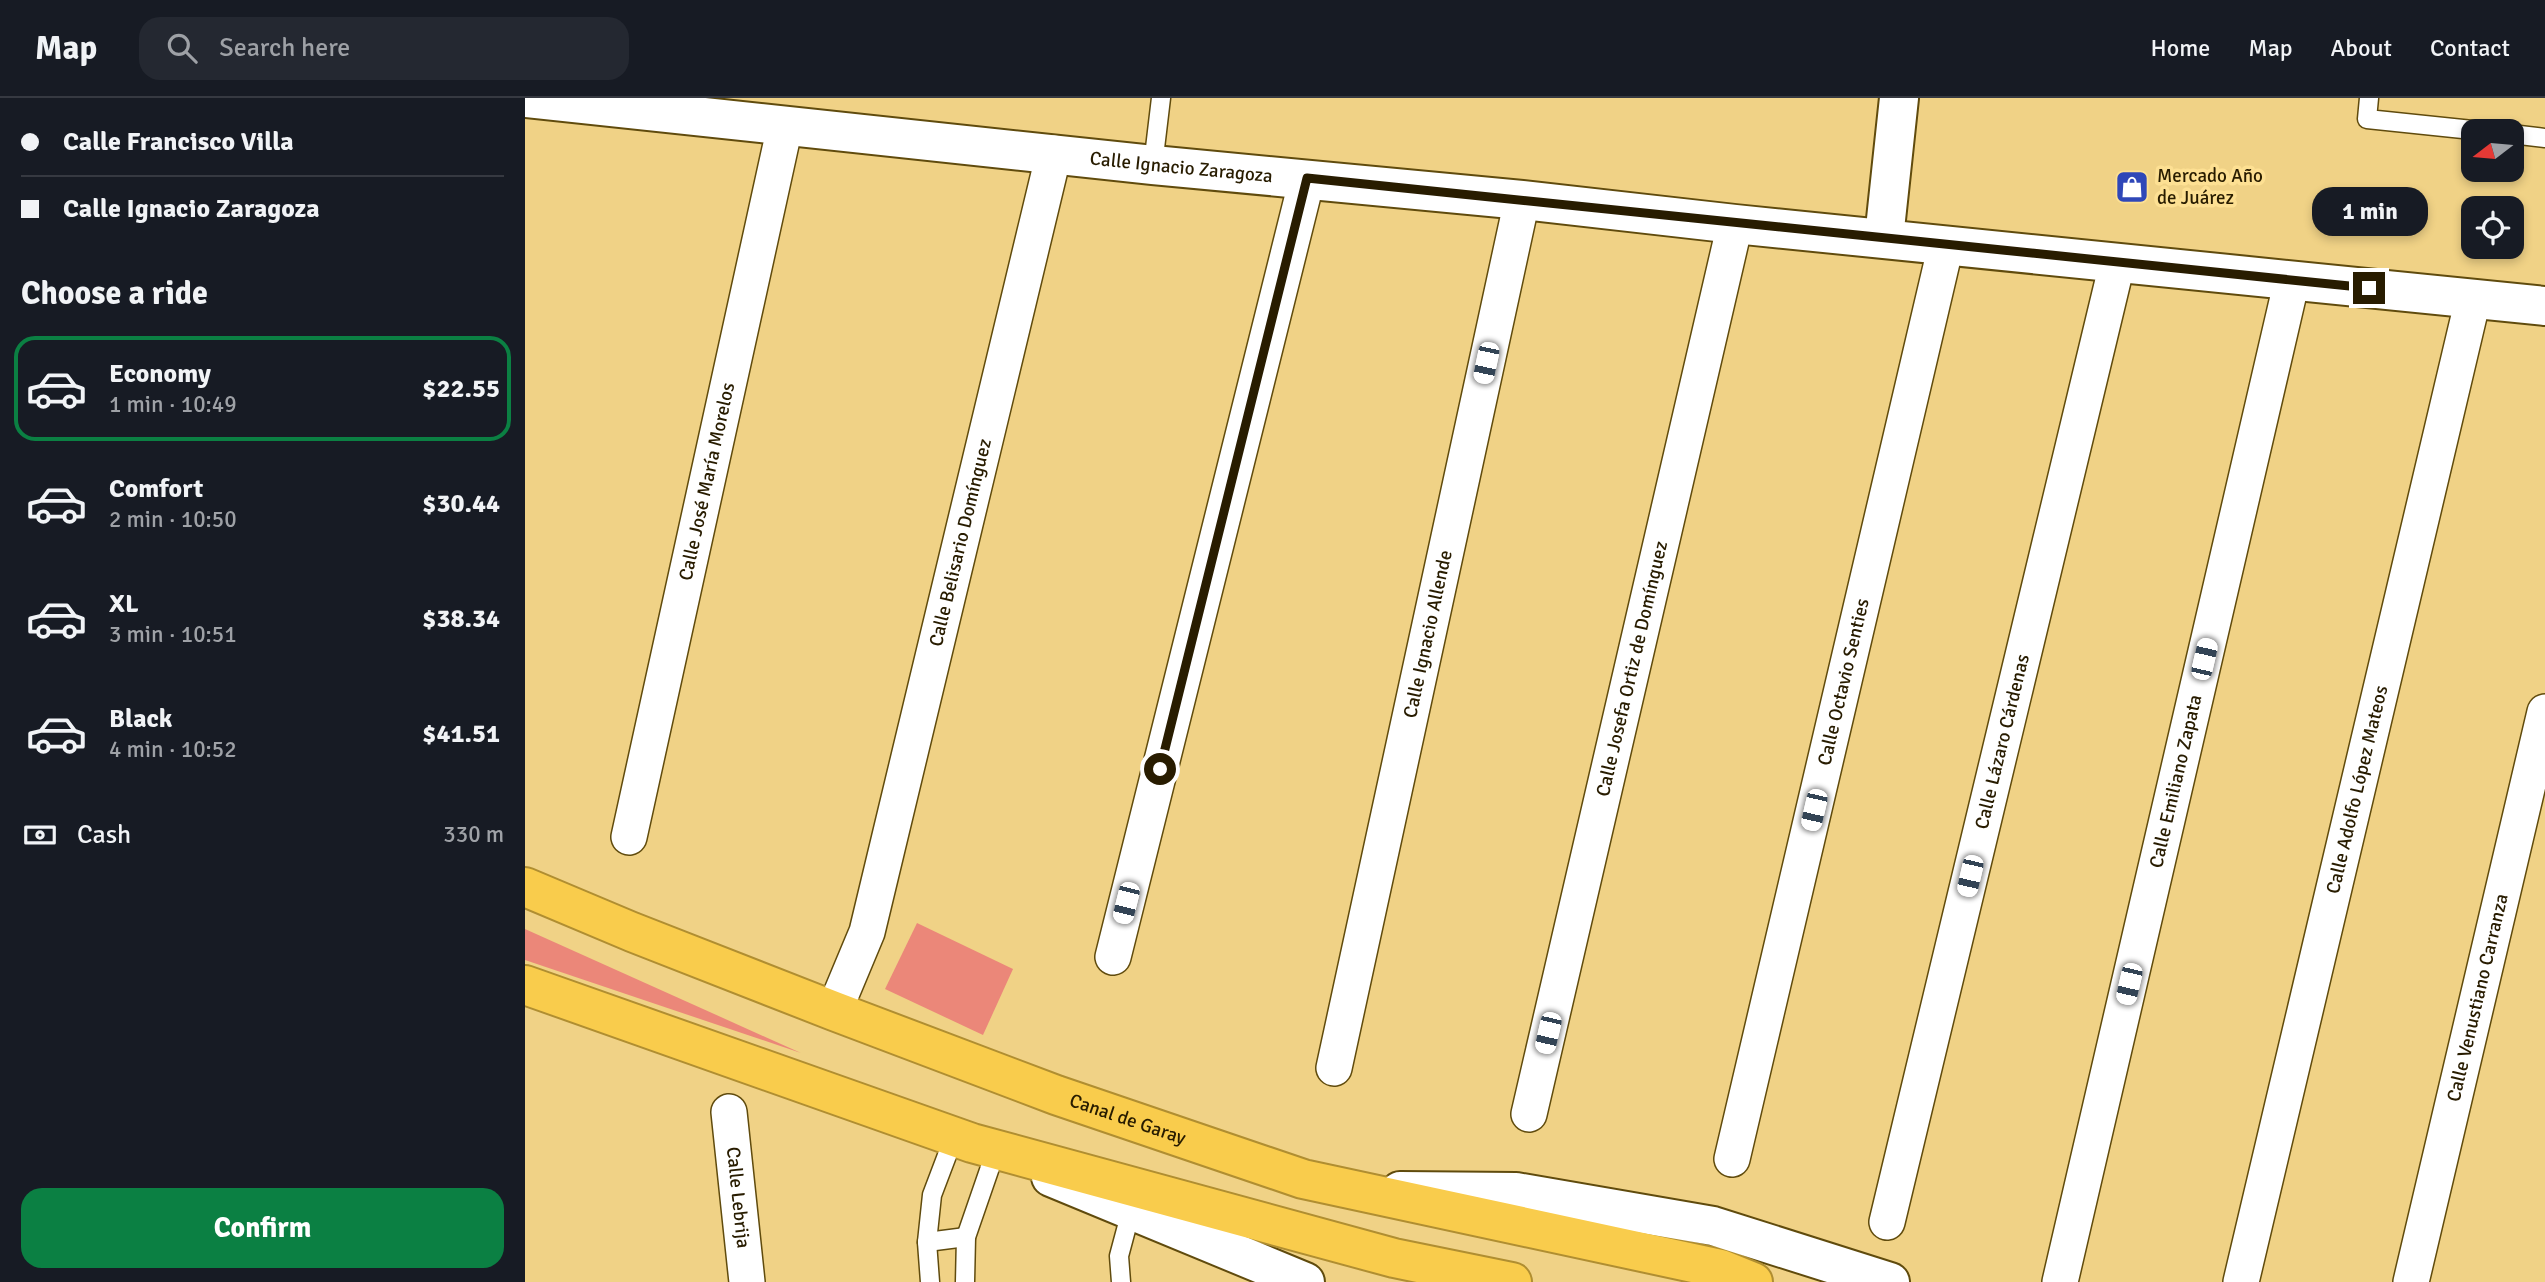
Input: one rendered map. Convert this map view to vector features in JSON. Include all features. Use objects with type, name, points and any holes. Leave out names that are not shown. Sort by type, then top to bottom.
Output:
[{"type":"highway","name":"Canal de Garay","points":[[525,887],[834,1011],[1056,1095],[1303,1180],[1721,1269],[1753,1282]]},
{"type":"highway","points":[[525,985],[974,1144],[1394,1258],[1512,1282]]},
{"type":"street","name":"Calle Ignacio Zaragoza","points":[[527,98],[1153,165],[1307,178],[2117,264],[2545,306]]},
{"type":"street","points":[[1884,238],[1899,98]]},
{"type":"street","name":"Calle José María Morelos","points":[[629,836],[785,126]]},
{"type":"street","name":"Calle Belisario Domínguez","points":[[834,1011],[867,932],[1054,153]]},
{"type":"street","points":[[1113,957],[1307,178]]},
{"type":"street","name":"Calle Ignacio Allende","points":[[1334,1068],[1522,200]]},
{"type":"street","name":"Calle Josefa Ortiz de Domínguez","points":[[1529,1114],[1735,224]]},
{"type":"street","name":"Calle Octavio Senties","points":[[1732,1159],[1945,245]]},
{"type":"street","name":"Calle Lázaro Cárdenas","points":[[1887,1222],[2117,264]]},
{"type":"street","name":"Calle Emiliano Zapata","points":[[2060,1282],[2292,280]]},
{"type":"street","name":"Calle Adolfo López Mateos","points":[[2241,1282],[2473,299]]},
{"type":"street","name":"Calle Venustiano Carranza","points":[[2411,1282],[2545,712]]},
{"type":"street","name":"Calle Lebrija","points":[[729,1112],[747,1282]]},
{"type":"street","points":[[974,1144],[1305,1282]]},
{"type":"street","points":[[1349,1191],[1529,1194],[1713,1226],[1890,1282]]},
{"type":"lane","points":[[1153,165],[1161,98]]},
{"type":"lane","points":[[2369,98],[2367,119],[2461,129]]},
{"type":"lane","points":[[2524,136],[2545,138]]},
{"type":"lane","points":[[965,1282],[974,1144]]},
{"type":"lane","points":[[930,1282],[926,1242],[932,1195],[974,1144]]},
{"type":"lane","points":[[1121,1282],[1119,1256],[1131,1211]]},
{"type":"lane","points":[[926,1242],[966,1237]]},
{"type":"shaded area","points":[[917,923],[1013,969],[983,1035],[885,989]]},
{"type":"shaded area","points":[[525,929],[801,1053],[525,960]]},
{"type":"place","name":"Mercado Año de Juárez","points":[[2132,187]]},
{"type":"route","points":[[1160,769],[1307,178],[2369,288]]}]
